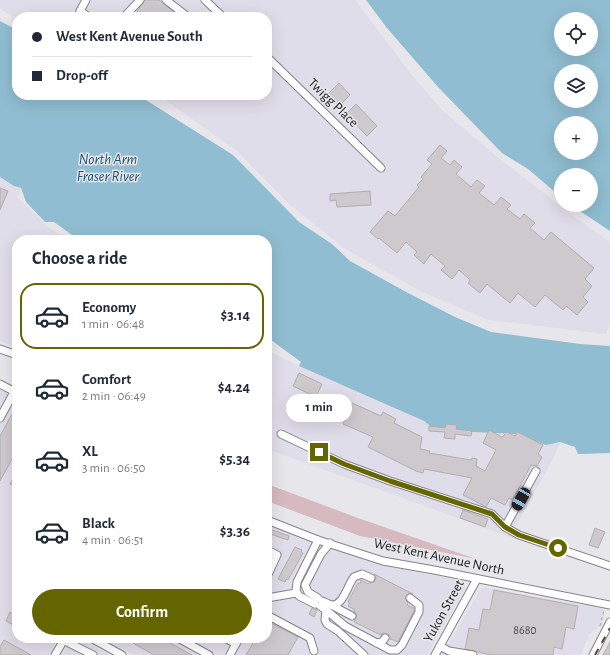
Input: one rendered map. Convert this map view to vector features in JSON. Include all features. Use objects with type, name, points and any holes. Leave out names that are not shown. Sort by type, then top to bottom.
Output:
[{"type":"street","points":[[82,12],[80,11],[86,0]]},
{"type":"street","points":[[129,12],[140,0]]},
{"type":"street","points":[[166,0],[182,12]]},
{"type":"street","points":[[204,0],[218,12]]},
{"type":"street","name":"Twigg Place","points":[[272,62],[382,168]]},
{"type":"street","points":[[0,349],[12,353]]},
{"type":"street","points":[[0,384],[12,390]]},
{"type":"street","points":[[0,418],[12,398]]},
{"type":"street","points":[[281,434],[344,464],[390,481],[492,514],[505,527],[519,535],[610,566]]},
{"type":"street","points":[[505,527],[536,471]]},
{"type":"street","name":"West Kent Avenue North","points":[[272,522],[318,540],[383,561],[610,605]]},
{"type":"street","points":[[296,594],[297,582],[318,540]]},
{"type":"street","points":[[330,543],[321,554],[305,585],[308,592],[319,602],[336,611],[338,631]]},
{"type":"street","points":[[272,552],[277,555],[272,566]]},
{"type":"street","points":[[329,608],[337,605],[341,601],[354,577],[362,574],[371,578]]},
{"type":"street","name":"Yukon Street","points":[[435,655],[476,579]]},
{"type":"street","points":[[272,597],[296,594],[319,602]]},
{"type":"street","points":[[337,620],[345,626],[377,643],[394,650],[400,648],[419,612],[419,605],[410,598]]},
{"type":"street","points":[[329,608],[352,616]]},
{"type":"street","points":[[329,608],[325,620],[326,623],[332,629],[338,631],[364,655]]},
{"type":"street","points":[[272,618],[310,638],[314,651]]},
{"type":"street","points":[[593,655],[610,622]]},
{"type":"street","points":[[377,643],[382,642],[385,638]]},
{"type":"street","points":[[55,655],[62,643]]},
{"type":"street","points":[[71,643],[93,655]]},
{"type":"street","points":[[102,643],[122,655]]},
{"type":"street","points":[[187,643],[209,655]]},
{"type":"street","points":[[230,655],[237,643]]},
{"type":"street","points":[[440,646],[449,651],[473,655]]},
{"type":"path","points":[[599,630],[603,612]]},
{"type":"shaded area","points":[[0,0],[355,0],[411,74],[442,110],[496,156],[554,201],[554,212],[568,212],[610,242],[610,324],[606,334],[488,320],[422,292],[347,250],[289,204],[236,150],[165,100],[272,100],[272,12],[12,12],[12,15],[0,9]]},
{"type":"shaded area","points":[[0,177],[14,186],[21,188],[18,198],[48,227],[60,235],[12,235],[12,345],[0,341]]},
{"type":"shaded area","points":[[272,352],[299,366],[424,421],[429,425],[429,427],[473,432],[515,434],[546,445],[560,442],[554,457],[510,537],[272,451]]},
{"type":"shaded area","points":[[0,389],[12,395],[12,643],[55,643],[49,655],[0,655]]},
{"type":"shaded area","points":[[272,486],[358,518],[476,559],[360,536],[272,503]]},
{"type":"shaded area","points":[[272,527],[383,565],[462,581],[465,583],[465,590],[427,655],[134,655],[111,643],[272,643]]},
{"type":"shaded area","points":[[482,587],[600,608],[603,610],[604,615],[602,625],[589,634],[581,655],[442,655]]},
{"type":"shaded area","points":[[69,643],[87,643],[110,655],[62,655]]},
{"type":"water","points":[[366,0],[610,0],[610,231],[582,212],[598,212],[598,168],[554,168],[554,191],[528,169],[502,153],[438,87],[387,28]]},
{"type":"water","name":"North Arm Fraser River","points":[[0,21],[12,27],[12,100],[146,100],[233,155],[299,222],[332,244],[350,261],[408,293],[455,317],[491,332],[580,344],[610,346],[610,453],[578,454],[575,447],[560,442],[546,445],[515,434],[473,432],[429,426],[424,421],[299,366],[301,362],[272,341],[272,235],[72,235],[54,222],[45,222],[26,202],[21,188],[14,186],[0,177]]},
{"type":"building","points":[[145,0],[159,0],[174,12],[137,12]]},
{"type":"building","points":[[339,83],[350,95],[339,106],[327,95]]},
{"type":"building","points":[[356,104],[377,126],[367,136],[346,114]]},
{"type":"building","points":[[440,145],[447,151],[441,158],[450,165],[454,160],[462,167],[456,174],[471,187],[477,180],[485,186],[479,193],[494,205],[501,197],[511,205],[507,209],[520,219],[524,214],[535,223],[530,228],[544,240],[551,232],[594,268],[585,279],[592,286],[583,297],[588,302],[577,315],[566,306],[563,310],[545,295],[535,307],[518,293],[510,303],[487,284],[480,293],[468,283],[470,280],[459,270],[452,279],[441,270],[445,266],[431,254],[424,264],[414,255],[417,252],[406,242],[397,253],[370,232],[388,211],[395,216],[419,187],[417,185],[423,179],[421,177],[432,164],[427,160]]},
{"type":"building","points":[[0,188],[8,191],[0,210]]},
{"type":"building","points":[[370,191],[371,205],[337,207],[336,200],[330,201],[330,194]]},
{"type":"building","points":[[299,373],[322,384],[316,397],[293,386]]},
{"type":"building","points":[[352,403],[381,416],[383,412],[396,419],[394,423],[422,437],[420,449],[430,451],[429,453],[471,460],[472,458],[477,459],[476,466],[485,471],[496,450],[483,443],[489,430],[502,437],[507,432],[515,436],[517,432],[524,435],[543,445],[538,454],[542,457],[537,466],[531,465],[513,500],[509,498],[505,505],[491,498],[486,507],[463,495],[472,478],[424,469],[423,473],[416,471],[368,447],[373,437],[343,424]]},
{"type":"building","points":[[12,414],[12,459],[0,481],[0,436]]},
{"type":"building","points":[[446,424],[457,425],[456,429],[472,431],[471,436],[455,434],[455,439],[444,438],[445,432],[429,431],[429,426],[445,428]]},
{"type":"building","points":[[463,510],[488,519],[485,527],[460,518]]},
{"type":"building","points":[[595,528],[605,532],[598,548],[589,545]]},
{"type":"building","points":[[272,530],[289,536],[288,540],[272,535]]},
{"type":"building","points":[[295,547],[302,550],[301,552],[303,553],[288,580],[286,579],[285,582],[278,579]]},
{"type":"building","points":[[374,574],[413,594],[408,594],[405,598],[408,603],[407,605],[414,608],[414,611],[398,642],[391,639],[390,640],[390,636],[388,634],[383,633],[381,635],[354,622],[357,616],[354,611],[355,610],[348,606],[350,603],[348,602],[358,583],[360,584],[361,580],[368,584],[374,582],[376,578]]},
{"type":"building","points":[[494,590],[578,606],[574,629],[566,627],[562,649],[554,647],[553,655],[491,655],[465,649],[469,628],[479,630],[483,609],[490,610]]},
{"type":"building","points":[[312,608],[317,610],[314,617],[309,614]]},
{"type":"building","points":[[10,612],[12,613],[12,624],[6,621]]},
{"type":"building","points":[[272,624],[298,637],[288,655],[246,655],[253,643],[272,643]]},
{"type":"building","points":[[4,640],[31,655],[0,655],[0,647]]},
{"type":"building","points":[[610,642],[610,655],[603,655]]},
{"type":"building","points":[[133,643],[170,643],[192,655],[154,655]]},
{"type":"railway","points":[[595,655],[610,628]]},
{"type":"route","points":[[319,452],[344,464],[390,481],[492,514],[505,527],[519,535],[558,548]]}]
